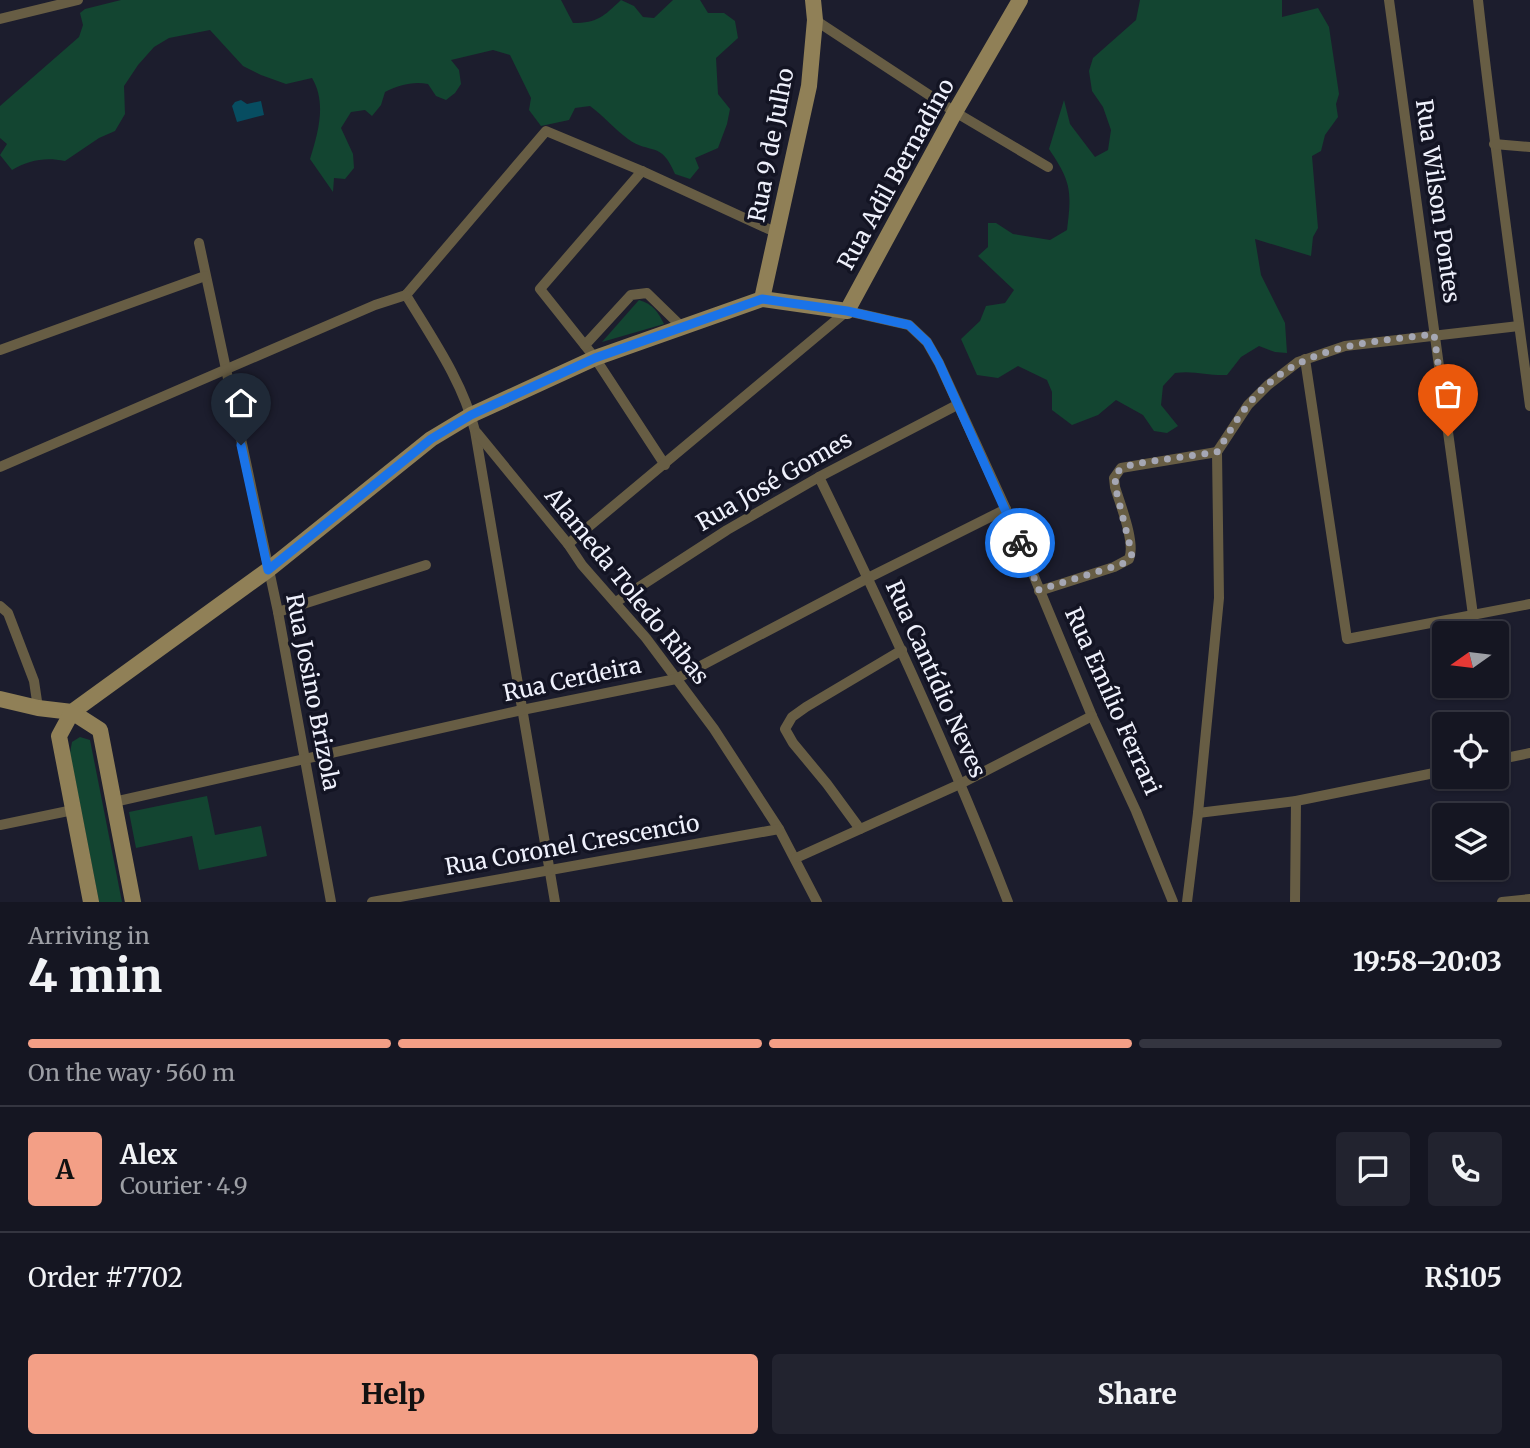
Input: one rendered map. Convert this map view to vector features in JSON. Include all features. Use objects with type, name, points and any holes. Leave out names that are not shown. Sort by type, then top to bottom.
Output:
[{"type":"main road","name":"Rua 9 de Julho","points":[[762,299],[809,86],[815,20],[813,0]]},
{"type":"main road","name":"Rua Adil Bernadino","points":[[847,311],[955,112],[1020,0]]},
{"type":"main road","points":[[91,902],[59,736],[72,712],[268,570],[431,439],[473,423],[590,352],[683,328],[762,299],[847,311]]},
{"type":"main road","points":[[0,699],[38,708],[72,712],[100,730],[133,902]]},
{"type":"street","points":[[0,19],[78,0]]},
{"type":"street","name":"Rua Wilson Pontes","points":[[1389,0],[1473,615]]},
{"type":"street","points":[[1478,0],[1494,144],[1517,294],[1530,406]]},
{"type":"street","points":[[815,20],[955,112],[1048,167]]},
{"type":"street","points":[[0,467],[375,305],[406,295],[546,131],[642,171],[777,233]]},
{"type":"street","points":[[1494,144],[1530,148]]},
{"type":"street","points":[[642,171],[540,289],[590,352],[665,465]]},
{"type":"street","name":"Rua Josino Brizola","points":[[199,243],[278,612],[331,902]]},
{"type":"street","points":[[0,350],[205,276]]},
{"type":"street","points":[[590,352],[631,295],[647,293],[683,328]]},
{"type":"street","points":[[1517,294],[1530,295]]},
{"type":"street","name":"Alameda Toledo Ribas","points":[[406,295],[450,370],[473,423],[582,565],[646,638],[714,729],[779,829],[817,902]]},
{"type":"street","name":"Rua Emílio Ferrari","points":[[847,311],[909,325],[917,331],[939,363],[1006,509],[1173,902]]},
{"type":"street","name":"Rua Adil Bernadino","points":[[568,544],[847,311]]},
{"type":"street","points":[[1187,902],[1219,598],[1217,452],[1248,405],[1268,385],[1305,359],[1345,346],[1519,326]]},
{"type":"street","points":[[1305,359],[1347,639],[1530,604]]},
{"type":"street","name":"Rua José Gomes","points":[[616,603],[727,530],[819,477],[957,405]]},
{"type":"street","points":[[473,423],[555,902]]},
{"type":"street","points":[[1039,590],[1114,568],[1129,559],[1132,554],[1130,542],[1115,486],[1116,472],[1121,468],[1217,452]]},
{"type":"street","name":"Rua Cantídio Neves","points":[[819,477],[902,650],[961,784],[1008,902]]},
{"type":"street","name":"Rua Cerdeira","points":[[114,802],[522,710],[676,679],[1006,509]]},
{"type":"street","points":[[278,612],[426,565]]},
{"type":"street","points":[[0,606],[8,613],[34,681],[38,708]]},
{"type":"street","points":[[860,829],[793,743],[787,734],[787,723],[806,707],[902,650]]},
{"type":"street","points":[[796,858],[961,784],[1092,716]]},
{"type":"street","points":[[1509,757],[1530,753]]},
{"type":"street","points":[[1198,813],[1296,801],[1432,773]]},
{"type":"street","points":[[1295,902],[1296,801]]},
{"type":"street","points":[[0,825],[73,810]]},
{"type":"street","name":"Rua Coronel Crescencio","points":[[372,902],[779,829]]},
{"type":"street","points":[[1502,902],[1530,899]]},
{"type":"green space","points":[[121,0],[561,0],[573,23],[600,18],[621,0],[634,6],[643,17],[654,18],[673,0],[700,0],[708,13],[724,13],[735,21],[738,38],[716,58],[718,94],[730,109],[718,148],[695,158],[699,168],[690,179],[675,174],[660,152],[628,139],[590,106],[575,108],[569,120],[541,126],[529,110],[531,98],[510,55],[493,50],[451,60],[459,70],[461,84],[446,100],[436,96],[428,84],[411,83],[385,92],[381,105],[372,116],[365,110],[351,112],[341,128],[353,154],[354,168],[345,179],[334,178],[333,192],[310,159],[320,118],[317,88],[312,78],[286,84],[261,75],[243,66],[210,30],[169,38],[154,47],[124,86],[125,114],[115,131],[99,138],[65,161],[37,160],[12,170],[0,155],[7,144],[0,138],[0,106],[79,37],[83,25],[80,13],[85,9]]},
{"type":"green space","points":[[1140,0],[1282,0],[1282,17],[1318,8],[1329,27],[1339,94],[1336,104],[1338,117],[1325,135],[1321,151],[1312,156],[1318,228],[1313,237],[1311,256],[1255,239],[1261,275],[1285,323],[1287,353],[1259,346],[1241,357],[1227,375],[1175,373],[1163,386],[1161,405],[1178,426],[1167,433],[1154,431],[1143,415],[1116,400],[1098,415],[1072,425],[1052,410],[1052,392],[1047,380],[1018,366],[998,378],[977,375],[961,339],[980,321],[986,306],[1005,303],[1014,290],[978,256],[988,247],[988,223],[996,223],[1013,234],[1050,240],[1067,230],[1068,187],[1062,170],[1049,149],[1064,100],[1070,124],[1095,157],[1108,150],[1111,130],[1103,107],[1092,91],[1089,71],[1093,58],[1136,20]]},
{"type":"green space","points":[[639,300],[654,309],[664,324],[602,342]]},
{"type":"green space","points":[[80,737],[90,740],[122,902],[99,902],[70,753],[72,742]]},
{"type":"green space","points":[[207,796],[215,835],[261,826],[267,856],[199,870],[192,836],[136,848],[129,812]]},
{"type":"water","points":[[241,100],[247,104],[261,101],[264,115],[237,122],[232,106]]},
{"type":"way so far","points":[[1020,543],[1039,590],[1122,564],[1132,554],[1115,486],[1116,472],[1133,464],[1217,452],[1248,405],[1268,385],[1298,362],[1345,346],[1434,334],[1448,436]]},
{"type":"route","points":[[241,445],[268,570],[431,439],[471,415],[595,358],[762,299],[847,311],[909,325],[917,331],[939,363],[1020,543]]}]
